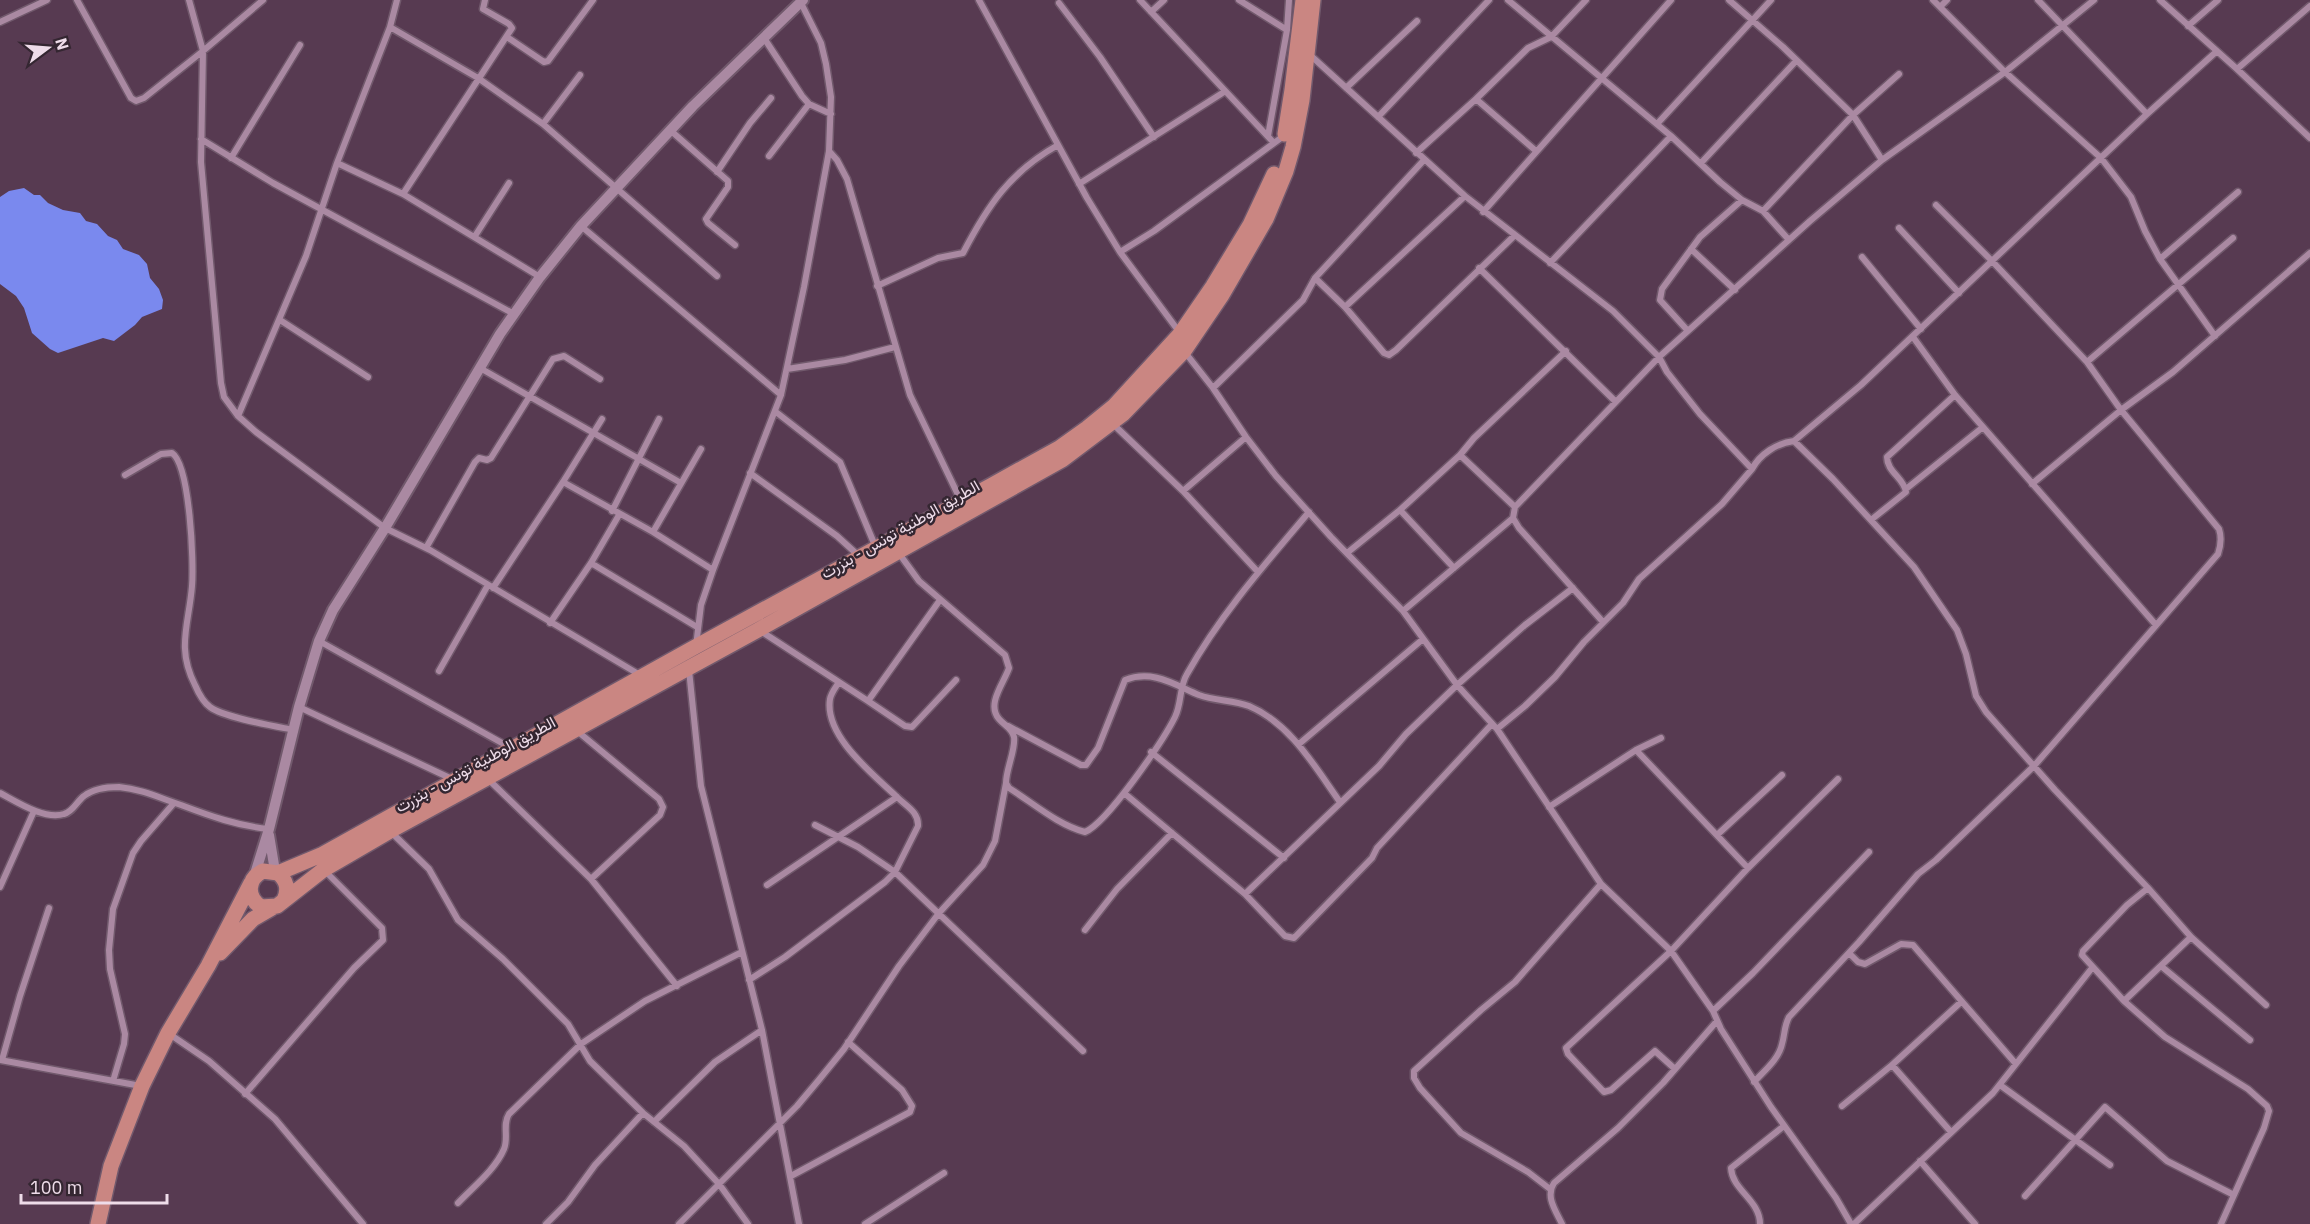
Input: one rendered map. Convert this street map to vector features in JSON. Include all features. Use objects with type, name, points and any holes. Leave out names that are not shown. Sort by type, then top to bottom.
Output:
[{"type":"main road","name":"الطريق الوطنية تونس - بنزرت","points":[[208,966],[253,919],[278,904],[323,870],[1062,460],[1112,423],[1179,342],[1248,252],[1276,196],[1293,147],[1302,100],[1303,0]]},
{"type":"main road","name":"الطريق الوطنية تونس - بنزرت","points":[[277,872],[321,855],[876,549],[1059,447],[1114,406],[1179,342],[1258,211],[1277,164],[1279,139],[1313,0]]},
{"type":"main road","points":[[263,871],[277,872],[286,882],[287,895],[278,904],[261,907],[252,899],[249,888],[252,880],[263,871]]},
{"type":"main road","name":"الطريق الوطنية تونس - بنزرت","points":[[98,1224],[111,1166],[142,1086],[168,1033],[208,966],[252,880]]},
{"type":"street","points":[[0,22],[47,0]]},
{"type":"street","points":[[77,0],[133,100],[141,100],[263,0]]},
{"type":"street","points":[[189,0],[203,51],[201,139],[203,194],[224,397],[238,416],[385,528],[426,548],[644,677]]},
{"type":"street","points":[[238,416],[280,320],[323,210],[337,163],[390,27],[398,0]]},
{"type":"street","points":[[403,194],[512,27],[483,9],[485,0]]},
{"type":"street","points":[[507,37],[544,62],[548,61],[593,0]]},
{"type":"street","points":[[979,0],[1079,184],[1120,252],[1179,342],[1246,437],[1309,512],[1403,611],[1457,685],[1494,727],[1601,884],[1671,951],[1713,1011],[1754,1082],[1853,1224],[2000,1085],[2092,968]]},
{"type":"street","points":[[1140,0],[1224,92],[1268,136],[1279,139]]},
{"type":"street","points":[[1151,12],[1164,0]]},
{"type":"street","points":[[1239,0],[1287,30]]},
{"type":"street","points":[[1268,136],[1287,30],[1289,0]]},
{"type":"street","points":[[1378,117],[1489,0]]},
{"type":"street","points":[[1508,0],[1657,124],[1742,200],[1763,211],[1790,240]]},
{"type":"street","points":[[1416,153],[1528,48],[1551,38],[1586,0]]},
{"type":"street","points":[[1483,212],[1671,0]]},
{"type":"street","points":[[1729,0],[1853,115],[1882,160]]},
{"type":"street","points":[[1657,124],[1770,0]]},
{"type":"street","points":[[1933,0],[2005,72],[2101,158],[2131,197],[2160,259],[2215,336]]},
{"type":"street","points":[[1940,7],[1947,0]]},
{"type":"street","points":[[2038,0],[2147,114]]},
{"type":"street","points":[[1403,611],[1513,518],[1515,507],[1615,401],[1659,357],[1790,240],[1882,160],[2005,72],[2094,0]]},
{"type":"street","points":[[2160,0],[2310,138]]},
{"type":"street","points":[[2188,26],[2218,0]]},
{"type":"street","points":[[252,880],[269,829],[299,707],[319,641],[333,610],[385,528],[480,368],[540,277],[581,226],[670,130],[801,1],[821,43],[829,81],[831,114],[829,151],[781,395],[701,605],[696,647],[689,667],[701,786],[762,1030],[781,1120],[799,1224]]},
{"type":"street","points":[[1059,3],[1100,57],[1154,137]]},
{"type":"street","points":[[2237,69],[2310,6]]},
{"type":"street","points":[[1347,88],[1417,21]]},
{"type":"street","points":[[390,27],[478,78],[543,124],[717,276]]},
{"type":"street","points":[[764,38],[809,104],[831,114]]},
{"type":"street","points":[[231,158],[300,45]]},
{"type":"street","points":[[1303,48],[1464,196],[1613,311],[1659,357],[1667,372],[1700,414],[1752,469]]},
{"type":"street","points":[[1124,793],[1245,894],[1285,936],[1294,938],[1494,727],[1525,706],[1555,676],[1623,603],[1639,579],[1722,504],[1764,454],[1786,442],[1794,441],[1861,385],[2147,114],[2217,51]]},
{"type":"street","points":[[1701,163],[1796,61]]},
{"type":"street","points":[[1763,211],[1853,115],[1899,74]]},
{"type":"street","points":[[543,124],[580,75]]},
{"type":"street","points":[[1079,184],[1224,92]]},
{"type":"street","points":[[717,172],[750,123],[771,99]]},
{"type":"street","points":[[1476,99],[1536,152]]},
{"type":"street","points":[[769,156],[809,104]]},
{"type":"street","points":[[670,130],[728,181],[728,187],[706,219],[708,224],[735,246]]},
{"type":"street","points":[[1550,263],[1671,136]]},
{"type":"street","points":[[201,139],[323,210],[514,314]]},
{"type":"street","points":[[1120,252],[1154,231],[1279,139]]},
{"type":"street","points":[[877,286],[938,258],[963,253],[1002,190],[1031,160],[1058,145]]},
{"type":"street","points":[[829,151],[837,160],[847,179],[910,394],[961,501]]},
{"type":"street","points":[[1213,388],[1303,300],[1315,278],[1424,160]]},
{"type":"street","points":[[337,163],[403,194],[540,277]]},
{"type":"street","points":[[475,236],[509,183]]},
{"type":"street","points":[[2160,259],[2238,192]]},
{"type":"street","points":[[1345,307],[1464,196]]},
{"type":"street","points":[[1688,331],[1665,307],[1660,295],[1664,285],[1713,224],[1742,200]]},
{"type":"street","points":[[1754,1082],[1775,1059],[1782,1047],[1784,1026],[1788,1017],[1849,953],[1918,874],[1936,860],[2034,766],[2218,554],[2221,536],[2213,521],[2121,410],[2087,362],[1936,205]]},
{"type":"street","points":[[581,226],[781,395]]},
{"type":"street","points":[[1899,228],[1959,293]]},
{"type":"street","points":[[1315,278],[1345,307],[1384,353],[1389,355],[1514,236]]},
{"type":"street","points":[[2087,362],[2233,238]]},
{"type":"street","points":[[1691,249],[1735,290]]},
{"type":"street","points":[[2032,484],[2121,410],[2173,372],[2310,253]]},
{"type":"street","points":[[1862,257],[1921,329]]},
{"type":"street","points":[[1479,268],[1615,401]]},
{"type":"street","points":[[280,320],[368,377]]},
{"type":"street","points":[[1913,337],[1955,394],[2156,625]]},
{"type":"street","points":[[787,369],[845,360],[895,347]]},
{"type":"street","points":[[1347,554],[1461,455],[1474,438],[1566,351]]},
{"type":"street","points":[[426,548],[475,462],[479,458],[487,460],[490,458],[553,359],[561,356],[568,357],[600,379]]},
{"type":"street","points":[[480,368],[681,483]]},
{"type":"street","points":[[1906,489],[1887,465],[1887,457],[1955,394]]},
{"type":"street","points":[[776,412],[840,462],[876,549]]},
{"type":"street","points":[[439,671],[490,586],[563,482],[602,419]]},
{"type":"street","points":[[550,623],[591,563],[659,419]]},
{"type":"street","points":[[1112,423],[1183,491],[1258,572]]},
{"type":"street","points":[[1871,520],[1983,427]]},
{"type":"street","points":[[1183,491],[1246,437]]},
{"type":"street","points":[[1794,441],[1833,479],[1914,567],[1957,630],[1966,654],[1976,696],[1986,712],[2191,937],[2266,1005]]},
{"type":"street","points":[[653,532],[700,449]]},
{"type":"street","points":[[125,475],[161,454],[172,453],[179,461],[186,487],[193,571],[183,639],[185,659],[199,694],[210,707],[224,714],[294,730]]},
{"type":"street","points":[[1461,455],[1515,507]]},
{"type":"street","points":[[750,473],[837,536],[861,557]]},
{"type":"street","points":[[563,482],[615,513],[653,532],[713,570]]},
{"type":"street","points":[[1400,510],[1454,568]]},
{"type":"street","points":[[1006,783],[1009,788],[1077,830],[1085,832],[1099,823],[1124,793],[1175,717],[1187,674],[1220,622],[1258,572],[1309,512]]},
{"type":"street","points":[[1513,518],[1519,528],[1603,622]]},
{"type":"street","points":[[897,551],[919,581],[1005,655],[1009,668],[995,699],[994,710],[999,719],[1008,726],[1081,765],[1086,765],[1098,748],[1125,680],[1132,677],[1153,676],[1198,694],[1246,705],[1261,712],[1299,744],[1340,802]]},
{"type":"street","points":[[591,563],[698,627]]},
{"type":"street","points":[[1245,894],[1379,766],[1406,734],[1457,685],[1525,624],[1573,588]]},
{"type":"street","points":[[868,701],[940,600]]},
{"type":"street","points":[[758,630],[905,726],[912,728],[956,680]]},
{"type":"street","points":[[1299,744],[1423,639]]},
{"type":"street","points":[[319,641],[513,749]]},
{"type":"street","points":[[749,980],[785,957],[885,882],[895,872],[919,822],[915,813],[860,760],[837,733],[832,722],[831,698],[839,682]]},
{"type":"street","points":[[299,707],[455,780]]},
{"type":"street","points":[[679,1224],[811,1090],[848,1042],[899,966],[939,913],[990,855],[995,841],[1014,737],[1008,726]]},
{"type":"street","points":[[576,730],[659,799],[663,807],[660,815],[591,879]]},
{"type":"street","points":[[1549,807],[1636,750],[1661,738]]},
{"type":"street","points":[[1636,750],[1748,868]]},
{"type":"street","points":[[1151,752],[1284,858]]},
{"type":"street","points":[[1717,835],[1782,775]]},
{"type":"street","points":[[487,777],[591,879],[677,986]]},
{"type":"street","points":[[1675,1069],[1655,1052],[1611,1090],[1604,1092],[1566,1051],[1568,1046],[1671,951],[1748,868],[1838,779]]},
{"type":"street","points":[[0,793],[33,811],[62,815],[84,796],[97,790],[116,787],[138,789],[247,827],[269,829]]},
{"type":"street","points":[[767,885],[897,797]]},
{"type":"street","points":[[113,1081],[125,1034],[110,969],[109,950],[113,909],[133,853],[174,803]]},
{"type":"street","points":[[0,887],[33,811]]},
{"type":"street","points":[[815,825],[858,846],[895,872],[1083,1051]]},
{"type":"street","points":[[269,829],[277,872]]},
{"type":"street","points":[[390,831],[429,869],[458,920],[503,959],[568,1023],[590,1060],[643,1113],[684,1146],[719,1184],[748,1224]]},
{"type":"street","points":[[1085,930],[1117,889],[1172,833]]},
{"type":"street","points":[[1713,1011],[1753,973],[1869,852]]},
{"type":"street","points":[[245,1094],[354,968],[383,940],[382,928],[323,870]]},
{"type":"street","points":[[1550,1189],[1528,1172],[1461,1134],[1420,1088],[1414,1078],[1414,1071],[1515,982],[1601,884]]},
{"type":"street","points":[[2148,888],[2127,905],[2084,951],[2083,958],[2124,1001],[2165,1037],[2248,1089],[2269,1111],[2264,1128],[2222,1224]]},
{"type":"street","points":[[49,908],[1,1060],[142,1086]]},
{"type":"street","points":[[2124,1001],[2191,937]]},
{"type":"street","points":[[1849,953],[1858,962],[1865,964],[1901,944],[1913,945],[2016,1064]]},
{"type":"street","points":[[458,1203],[498,1160],[506,1141],[504,1124],[509,1113],[581,1044],[645,1001],[742,952]]},
{"type":"street","points":[[2161,966],[2250,1040]]},
{"type":"street","points":[[1842,1107],[1961,1002]]},
{"type":"street","points":[[1563,1224],[1551,1199],[1550,1189],[1554,1183],[1618,1128],[1717,1021]]},
{"type":"street","points":[[654,1122],[715,1062],[762,1030]]},
{"type":"street","points":[[168,1033],[201,1055],[275,1119],[363,1224]]},
{"type":"street","points":[[791,1176],[910,1112],[912,1106],[902,1090],[848,1042]]},
{"type":"street","points":[[1892,1065],[1951,1132]]},
{"type":"street","points":[[2000,1085],[2110,1165]]},
{"type":"street","points":[[2025,1196],[2105,1107],[2167,1161],[2234,1194]]},
{"type":"street","points":[[546,1224],[568,1202],[595,1165],[643,1113]]},
{"type":"street","points":[[1760,1224],[1759,1212],[1734,1180],[1731,1168],[1784,1126]]},
{"type":"street","points":[[1920,1161],[1975,1224]]},
{"type":"street","points":[[865,1224],[944,1173]]},
{"type":"water","points":[[24,188],[63,210],[80,213],[86,221],[97,224],[108,236],[117,240],[123,249],[139,255],[147,264],[150,278],[159,289],[163,300],[162,309],[142,317],[114,341],[103,338],[58,353],[50,349],[32,333],[24,308],[16,296],[0,284],[0,197],[9,191]]}]
